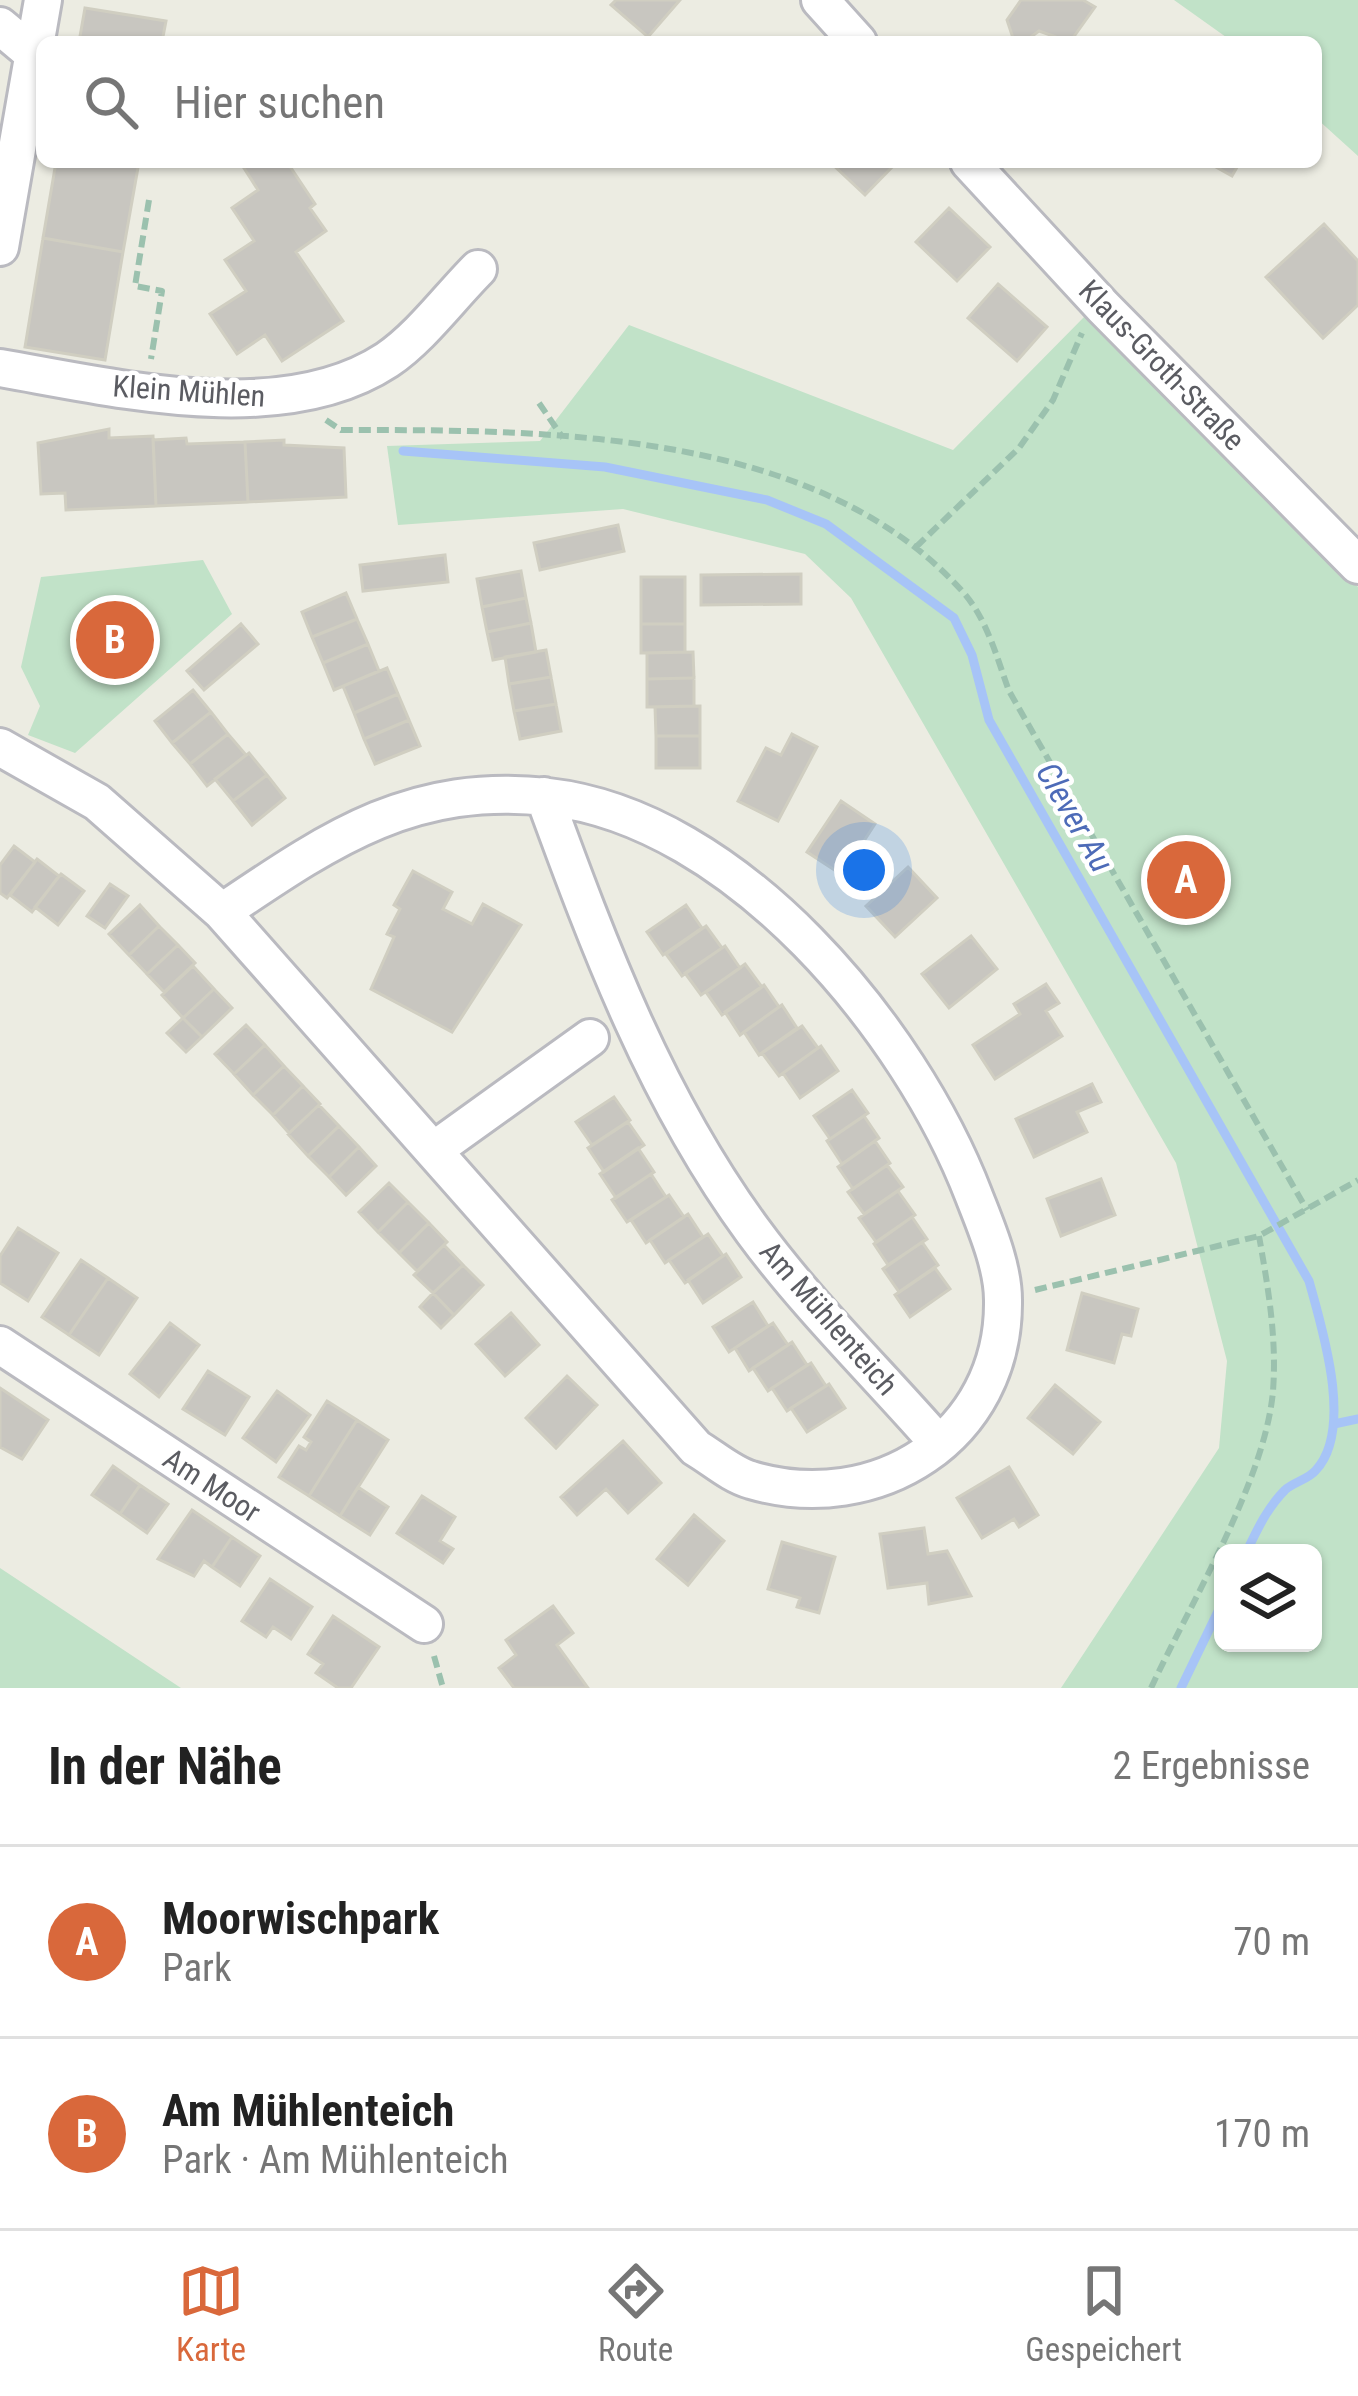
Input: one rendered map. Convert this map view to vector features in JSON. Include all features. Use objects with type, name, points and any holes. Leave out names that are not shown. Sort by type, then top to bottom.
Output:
[{"type":"street","points":[[0,247],[43,0]]},
{"type":"street","points":[[820,0],[853,36]]},
{"type":"street","points":[[0,26],[31,52]]},
{"type":"street","name":"Klaus-Groth-Straße","points":[[975,168],[1103,308],[1358,565]]},
{"type":"street","name":"Klein Mühlen","points":[[0,368],[146,393],[293,397],[387,360],[478,269]]},
{"type":"street","points":[[0,747],[97,802],[222,911],[696,1448],[746,1479],[842,1490],[894,1477],[939,1444],[979,1402],[999,1346],[1004,1298],[989,1234],[952,1140],[883,1024],[797,931],[692,850],[608,807],[544,796],[474,797],[405,808],[332,837],[222,911]]},
{"type":"street","name":"Am Mühlenteich","points":[[544,796],[609,974],[676,1112],[754,1232],[939,1444]]},
{"type":"street","points":[[434,1150],[590,1038]]},
{"type":"street","name":"Am Moor","points":[[0,1346],[424,1624]]},
{"type":"path","points":[[146,393],[162,291],[135,286],[149,200]]},
{"type":"path","points":[[914,548],[1019,448],[1053,400],[1086,326],[1103,308]]},
{"type":"path","points":[[293,397],[341,430],[464,430],[681,448],[800,480],[914,548],[965,594],[989,634],[1010,692],[1307,1210]]},
{"type":"path","points":[[539,403],[563,438]]},
{"type":"path","points":[[1004,1298],[1259,1236],[1358,1180]]},
{"type":"path","points":[[1151,1688],[1257,1460],[1273,1394],[1273,1311],[1259,1236]]},
{"type":"green space","points":[[1174,0],[1358,0],[1358,156],[1322,123],[1322,36],[1225,36]]},
{"type":"green space","points":[[1086,315],[1358,587],[1358,1688],[1061,1688],[1219,1448],[1227,1361],[1176,1163],[851,598],[805,554],[623,509],[398,525],[387,446],[540,441],[629,325],[953,450]]},
{"type":"green space","points":[[203,560],[232,614],[75,753],[28,735],[40,706],[21,667],[41,577]]},
{"type":"green space","points":[[0,1568],[181,1688],[0,1688]]},
{"type":"building","points":[[616,0],[680,0],[649,36],[611,5]]},
{"type":"building","points":[[1021,0],[1083,0],[1095,7],[1074,36],[1039,31],[1032,36],[1012,36],[1007,20]]},
{"type":"building","points":[[85,8],[166,21],[163,36],[80,36]]},
{"type":"building","points":[[55,168],[138,168],[123,252],[43,238]]},
{"type":"building","points":[[244,168],[291,168],[315,204],[310,208],[326,231],[296,252],[343,321],[282,361],[265,335],[237,354],[210,314],[246,291],[225,260],[254,241],[232,208],[258,190]]},
{"type":"building","points":[[836,168],[891,168],[865,195]]},
{"type":"building","points":[[949,208],[990,247],[957,281],[916,242]]},
{"type":"building","points":[[1324,224],[1358,261],[1358,305],[1323,338],[1266,277]]},
{"type":"building","points":[[43,238],[123,252],[105,360],[25,347]]},
{"type":"building","points":[[998,284],[1047,327],[1017,361],[968,318]]},
{"type":"building","points":[[109,429],[109,438],[153,436],[156,506],[66,510],[65,493],[41,494],[38,443]]},
{"type":"building","points":[[186,438],[187,444],[245,442],[248,502],[156,506],[153,440]]},
{"type":"building","points":[[284,440],[284,445],[344,448],[346,497],[248,502],[245,442]]},
{"type":"building","points":[[618,525],[624,551],[540,570],[534,543]]},
{"type":"building","points":[[445,555],[448,582],[363,591],[360,565]]},
{"type":"building","points":[[521,571],[526,598],[482,607],[477,579]]},
{"type":"building","points":[[801,574],[801,604],[701,605],[701,575]]},
{"type":"building","points":[[641,577],[685,577],[685,624],[641,624]]},
{"type":"building","points":[[346,593],[357,619],[312,637],[302,612]]},
{"type":"building","points":[[526,598],[531,623],[487,632],[482,607]]},
{"type":"building","points":[[357,619],[368,644],[323,663],[312,637]]},
{"type":"building","points":[[531,623],[536,652],[493,660],[487,632]]},
{"type":"building","points":[[241,624],[258,644],[204,690],[187,671]]},
{"type":"building","points":[[641,624],[685,624],[685,652],[641,653]]},
{"type":"building","points":[[368,644],[379,671],[334,690],[323,663]]},
{"type":"building","points":[[546,650],[551,677],[509,684],[505,657]]},
{"type":"building","points":[[693,652],[694,678],[647,679],[647,653]]},
{"type":"building","points":[[387,668],[398,694],[354,713],[343,686]]},
{"type":"building","points":[[551,677],[556,704],[514,711],[509,684]]},
{"type":"building","points":[[694,678],[694,706],[647,707],[647,679]]},
{"type":"building","points":[[193,690],[211,712],[172,743],[155,721]]},
{"type":"building","points":[[398,694],[409,720],[364,739],[354,713]]},
{"type":"building","points":[[556,704],[561,731],[520,739],[514,711]]},
{"type":"building","points":[[700,706],[700,736],[656,736],[655,707]]},
{"type":"building","points":[[211,712],[228,734],[190,764],[172,743]]},
{"type":"building","points":[[409,720],[420,746],[375,764],[364,739]]},
{"type":"building","points":[[228,734],[246,755],[207,786],[190,764]]},
{"type":"building","points":[[792,734],[817,747],[778,821],[738,801],[766,748],[781,755]]},
{"type":"building","points":[[656,736],[700,736],[700,768],[656,768]]},
{"type":"building","points":[[249,753],[267,775],[233,801],[215,779]]},
{"type":"building","points":[[267,775],[285,798],[252,825],[233,801]]},
{"type":"building","points":[[841,801],[875,824],[842,875],[807,852]]},
{"type":"building","points":[[14,846],[35,862],[7,898],[0,893],[0,865]]},
{"type":"building","points":[[37,859],[59,876],[32,912],[10,895]]},
{"type":"building","points":[[908,867],[937,898],[895,937],[866,906]]},
{"type":"building","points":[[413,871],[452,892],[443,909],[472,924],[483,904],[521,925],[452,1032],[371,989],[394,937],[387,934],[400,909],[394,905]]},
{"type":"building","points":[[61,874],[84,891],[58,925],[35,907]]},
{"type":"building","points":[[110,884],[128,896],[105,928],[87,916]]},
{"type":"building","points":[[140,905],[159,926],[129,955],[109,934]]},
{"type":"building","points":[[686,905],[702,928],[663,955],[647,932]]},
{"type":"building","points":[[159,926],[178,945],[147,974],[129,955]]},
{"type":"building","points":[[706,926],[722,948],[682,976],[666,954]]},
{"type":"building","points":[[971,936],[997,969],[949,1008],[922,974]]},
{"type":"building","points":[[178,945],[195,963],[164,992],[147,974]]},
{"type":"building","points":[[725,946],[740,968],[701,995],[685,973]]},
{"type":"building","points":[[745,964],[762,987],[722,1015],[706,992]]},
{"type":"building","points":[[193,966],[214,989],[183,1018],[162,995]]},
{"type":"building","points":[[1046,984],[1059,1003],[1046,1011],[1062,1036],[995,1079],[973,1045],[1020,1014],[1014,1004]]},
{"type":"building","points":[[764,985],[779,1007],[740,1035],[725,1012]]},
{"type":"building","points":[[214,989],[232,1008],[202,1037],[183,1018]]},
{"type":"building","points":[[782,1005],[797,1028],[759,1055],[744,1032]]},
{"type":"building","points":[[183,1018],[202,1037],[186,1052],[167,1033]]},
{"type":"building","points":[[246,1025],[265,1045],[234,1074],[215,1054]]},
{"type":"building","points":[[802,1026],[818,1048],[779,1076],[762,1053]]},
{"type":"building","points":[[265,1045],[284,1066],[253,1095],[234,1074]]},
{"type":"building","points":[[821,1046],[838,1071],[800,1098],[783,1073]]},
{"type":"building","points":[[284,1066],[303,1086],[273,1115],[253,1095]]},
{"type":"building","points":[[1092,1084],[1101,1102],[1077,1112],[1087,1132],[1034,1157],[1016,1119]]},
{"type":"building","points":[[303,1086],[320,1104],[289,1133],[273,1115]]},
{"type":"building","points":[[852,1090],[868,1113],[830,1139],[814,1116]]},
{"type":"building","points":[[614,1097],[630,1120],[592,1145],[576,1122]]},
{"type":"building","points":[[319,1105],[339,1126],[308,1156],[288,1134]]},
{"type":"building","points":[[864,1116],[879,1138],[842,1164],[827,1141]]},
{"type":"building","points":[[628,1122],[644,1145],[604,1172],[588,1148]]},
{"type":"building","points":[[339,1126],[359,1147],[329,1177],[308,1156]]},
{"type":"building","points":[[875,1141],[890,1163],[853,1189],[838,1167]]},
{"type":"building","points":[[359,1147],[376,1166],[346,1195],[329,1177]]},
{"type":"building","points":[[638,1148],[654,1172],[616,1198],[600,1174]]},
{"type":"building","points":[[887,1165],[903,1187],[864,1214],[848,1192]]},
{"type":"building","points":[[651,1174],[666,1197],[627,1222],[612,1200]]},
{"type":"building","points":[[1101,1179],[1115,1215],[1061,1236],[1047,1199]]},
{"type":"building","points":[[389,1183],[408,1202],[378,1232],[359,1212]]},
{"type":"building","points":[[898,1191],[915,1215],[876,1242],[859,1218]]},
{"type":"building","points":[[669,1195],[684,1217],[646,1243],[631,1220]]},
{"type":"building","points":[[408,1202],[429,1223],[399,1253],[378,1232]]},
{"type":"building","points":[[688,1214],[703,1237],[665,1263],[650,1240]]},
{"type":"building","points":[[912,1217],[927,1239],[888,1265],[874,1244]]},
{"type":"building","points":[[429,1223],[447,1242],[417,1271],[399,1253]]},
{"type":"building","points":[[18,1228],[58,1253],[28,1301],[0,1283],[0,1256]]},
{"type":"building","points":[[708,1234],[723,1256],[685,1283],[669,1260]]},
{"type":"building","points":[[922,1242],[938,1265],[899,1292],[883,1269]]},
{"type":"building","points":[[444,1245],[463,1265],[433,1293],[414,1275]]},
{"type":"building","points":[[726,1254],[741,1277],[703,1303],[688,1280]]},
{"type":"building","points":[[81,1260],[108,1278],[69,1335],[42,1317]]},
{"type":"building","points":[[463,1265],[483,1285],[454,1315],[433,1293]]},
{"type":"building","points":[[935,1268],[950,1289],[910,1317],[895,1295]]},
{"type":"building","points":[[108,1278],[137,1298],[99,1355],[69,1335]]},
{"type":"building","points":[[433,1293],[454,1315],[441,1328],[420,1307]]},
{"type":"building","points":[[1082,1293],[1138,1309],[1131,1336],[1122,1334],[1114,1363],[1067,1350]]},
{"type":"building","points":[[753,1302],[768,1326],[729,1352],[713,1327]]},
{"type":"building","points":[[511,1313],[539,1345],[505,1376],[476,1344]]},
{"type":"building","points":[[170,1323],[199,1345],[159,1397],[130,1374]]},
{"type":"building","points":[[773,1323],[788,1345],[749,1371],[735,1348]]},
{"type":"building","points":[[792,1342],[807,1365],[768,1391],[753,1368]]},
{"type":"building","points":[[811,1363],[826,1386],[787,1411],[772,1388]]},
{"type":"building","points":[[208,1371],[249,1397],[225,1435],[183,1409]]},
{"type":"building","points":[[567,1376],[597,1405],[556,1448],[526,1418]]},
{"type":"building","points":[[829,1384],[845,1408],[807,1432],[791,1408]]},
{"type":"building","points":[[1055,1385],[1100,1422],[1073,1454],[1028,1418]]},
{"type":"building","points":[[0,1388],[48,1420],[22,1459],[0,1447]]},
{"type":"building","points":[[277,1391],[310,1415],[276,1462],[243,1438]]},
{"type":"building","points":[[327,1401],[357,1420],[309,1496],[279,1477],[299,1446],[306,1450],[311,1442],[304,1437]]},
{"type":"building","points":[[357,1420],[388,1440],[340,1516],[309,1496]]},
{"type":"building","points":[[623,1441],[661,1483],[628,1513],[606,1489],[577,1515],[561,1497]]},
{"type":"building","points":[[113,1466],[140,1485],[120,1514],[92,1495]]},
{"type":"building","points":[[1009,1467],[1038,1515],[1019,1527],[1014,1519],[982,1538],[957,1498]]},
{"type":"building","points":[[140,1485],[168,1504],[147,1533],[120,1514]]},
{"type":"building","points":[[358,1487],[388,1507],[370,1535],[340,1516]]},
{"type":"building","points":[[422,1496],[455,1517],[440,1541],[453,1549],[443,1563],[397,1533]]},
{"type":"building","points":[[192,1510],[232,1537],[212,1567],[204,1561],[194,1576],[158,1559]]},
{"type":"building","points":[[694,1515],[724,1541],[688,1585],[657,1559]]},
{"type":"building","points":[[924,1528],[928,1554],[947,1551],[971,1596],[929,1604],[927,1583],[888,1588],[880,1534]]},
{"type":"building","points":[[232,1537],[260,1556],[240,1586],[212,1567]]},
{"type":"building","points":[[782,1542],[835,1557],[819,1613],[797,1607],[800,1598],[768,1589]]},
{"type":"building","points":[[270,1579],[312,1607],[291,1639],[273,1627],[266,1637],[242,1621]]},
{"type":"building","points":[[553,1606],[573,1633],[557,1645],[588,1688],[514,1688],[499,1668],[516,1655],[506,1640]]},
{"type":"building","points":[[333,1616],[379,1647],[351,1688],[338,1688],[316,1673],[323,1664],[308,1654]]},
{"type":"waterway","name":"Clever Au","points":[[403,451],[605,467],[767,500],[826,524],[954,618],[972,655],[989,720],[1309,1281],[1332,1378],[1333,1430],[1316,1470],[1279,1497],[1251,1544]]},
{"type":"waterway","points":[[1334,1424],[1358,1419]]},
{"type":"waterway","name":"Clever Au","points":[[1181,1688],[1214,1620]]},
{"type":"place","name":"Am Mühlenteich","points":[[115,640]]},
{"type":"place","name":"Moorwischpark","points":[[1186,880]]}]
